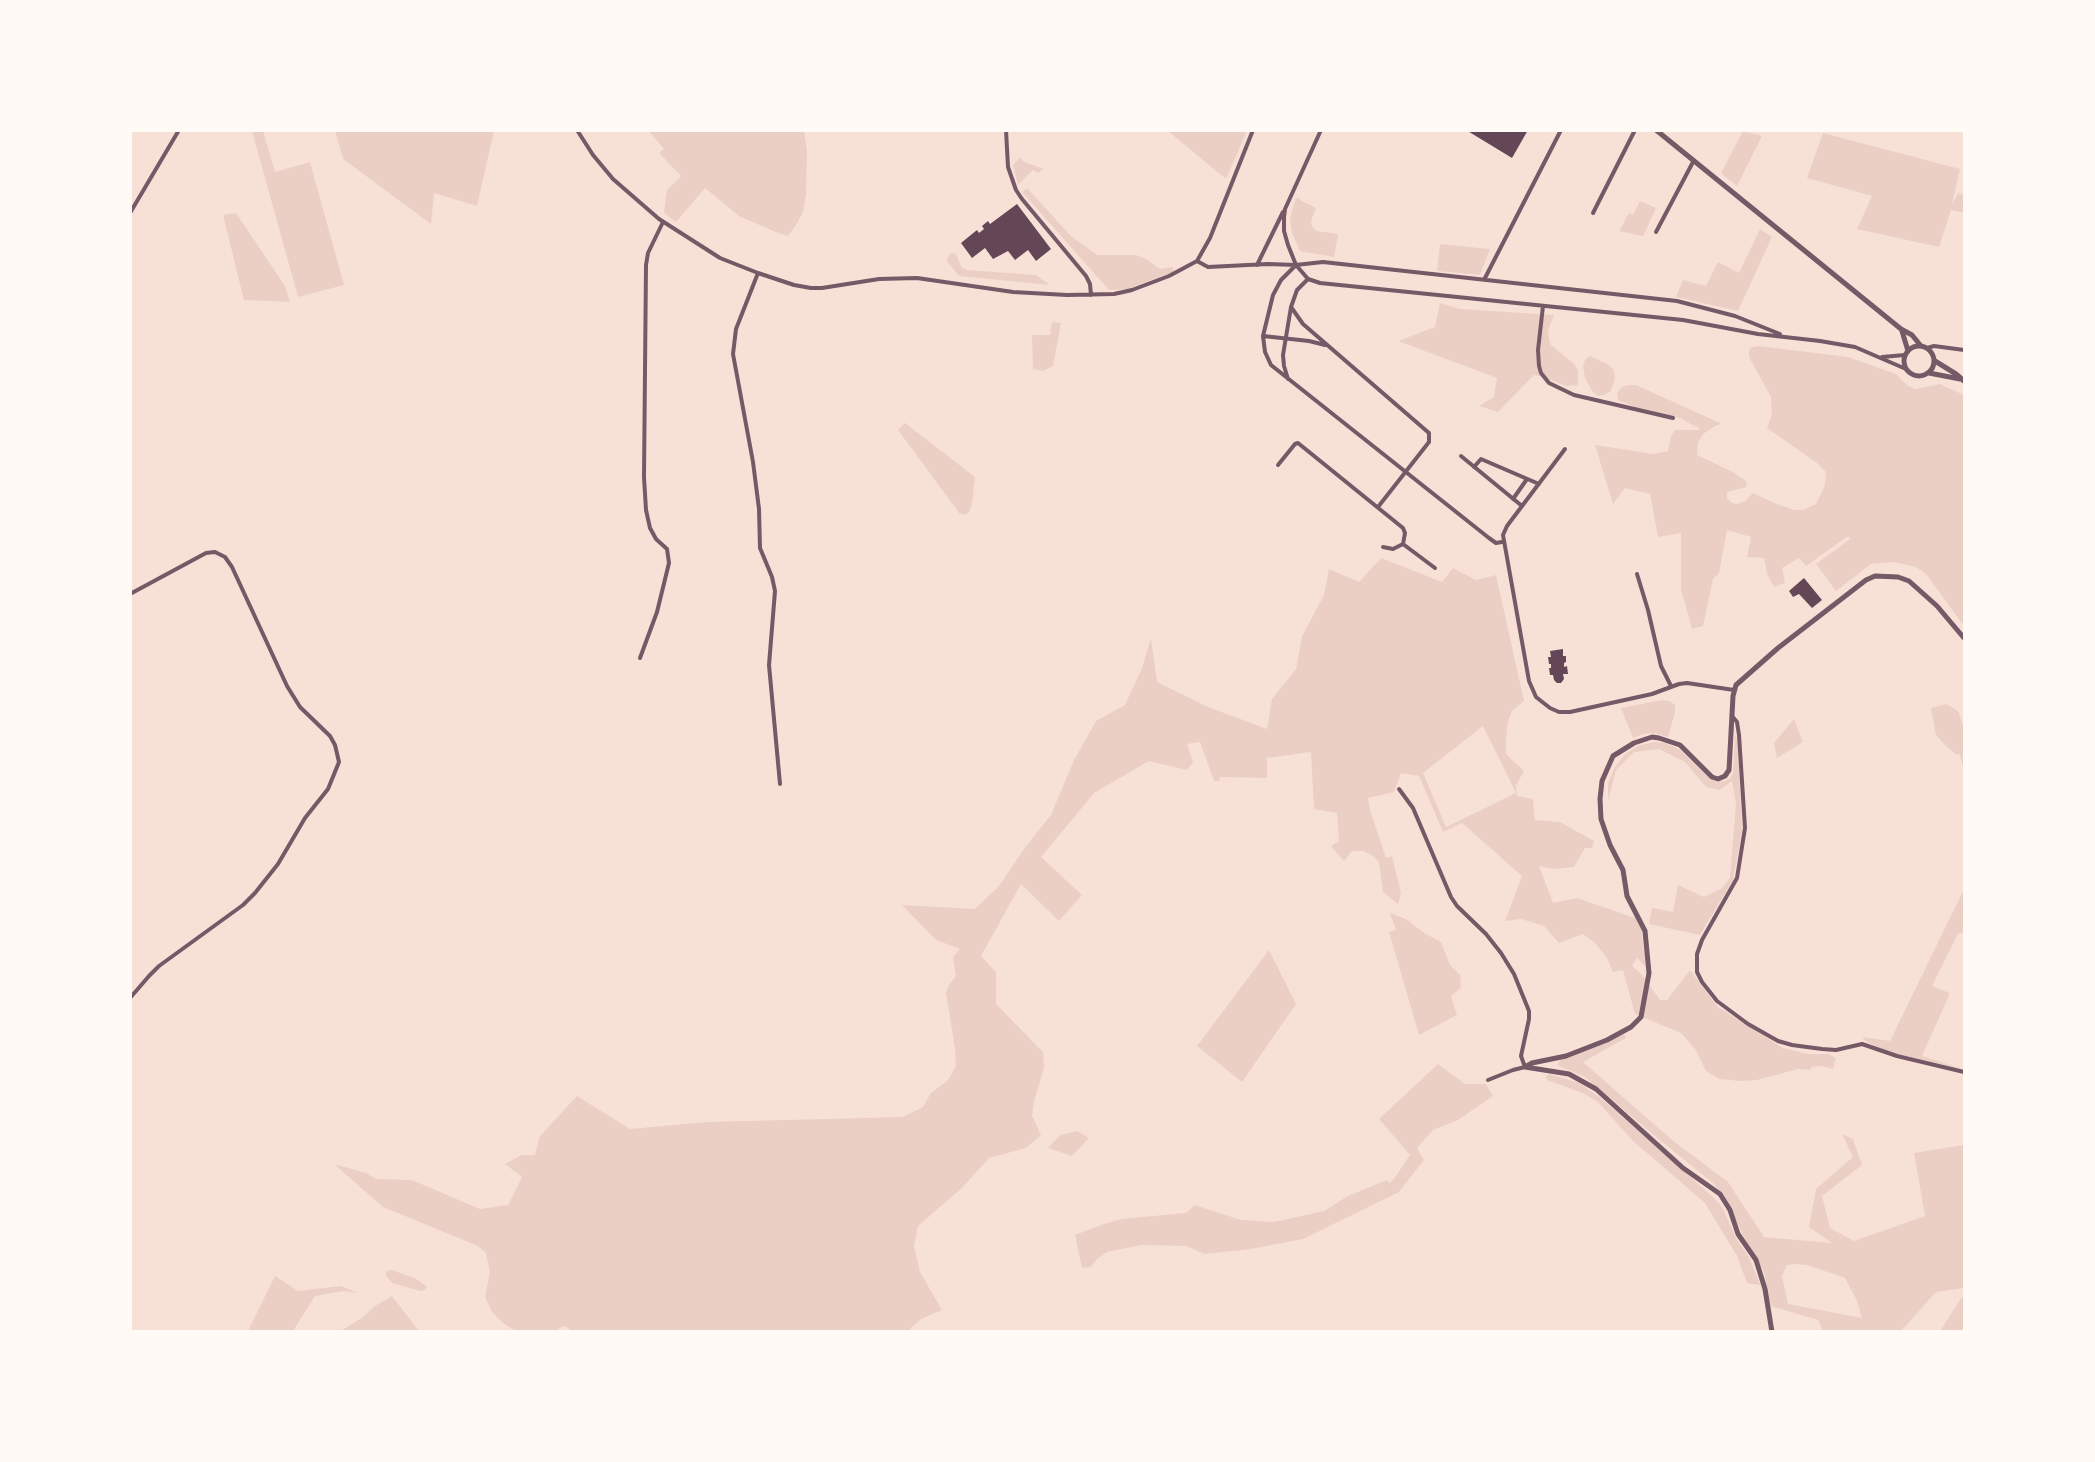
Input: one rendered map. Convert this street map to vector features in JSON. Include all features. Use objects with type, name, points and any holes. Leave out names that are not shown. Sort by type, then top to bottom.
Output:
[{"type":"street","points":[[130,213],[179,130]]},
{"type":"street","points":[[577,130],[593,155],[613,178],[663,222],[720,258],[794,285],[822,288],[879,279],[917,278],[1013,292],[1091,295],[1132,290],[1169,276],[1197,261],[1210,238],[1253,130]]},
{"type":"street","points":[[1006,130],[1008,167],[1016,190],[1086,276],[1090,284],[1091,295]]},
{"type":"street","points":[[1255,265],[1285,209],[1322,130]]},
{"type":"street","points":[[1485,278],[1561,130]]},
{"type":"street","points":[[1593,213],[1635,130]]},
{"type":"street","points":[[1656,130],[1901,329],[1912,335],[1932,354],[1935,362],[1963,380]]},
{"type":"street","points":[[1656,232],[1693,162]]},
{"type":"street","points":[[1285,209],[1284,231],[1296,265],[1308,279],[1320,283],[1683,320],[1758,334],[1855,347],[1906,369]]},
{"type":"street","points":[[640,658],[657,612],[669,563],[667,549],[656,539],[651,528],[646,510],[644,477],[645,265],[648,253],[663,222]]},
{"type":"street","points":[[1197,261],[1208,267],[1296,265],[1323,262],[1485,278],[1677,301],[1735,316],[1785,336]]},
{"type":"street","points":[[1296,265],[1281,280],[1273,295],[1263,336],[1267,359],[1288,380],[1489,538],[1496,543],[1503,542]]},
{"type":"street","points":[[758,273],[735,329],[732,354],[753,462],[759,509],[760,548],[774,584],[769,665],[780,784]]},
{"type":"street","points":[[1288,380],[1284,366],[1291,307],[1296,290],[1308,279]]},
{"type":"street","points":[[1543,306],[1538,350],[1539,366],[1541,374],[1549,383],[1574,395],[1673,418]]},
{"type":"street","points":[[1291,307],[1303,324],[1429,433],[1429,442],[1378,507]]},
{"type":"street","points":[[1901,329],[1906,338],[1904,360],[1906,369],[1911,375],[1919,377],[1929,373],[1963,380]]},
{"type":"street","points":[[1263,336],[1309,341],[1328,346]]},
{"type":"street","points":[[1881,357],[1906,353],[1916,346],[1965,350]]},
{"type":"street","points":[[1929,373],[1935,362]]},
{"type":"street","points":[[1278,465],[1298,443],[1403,528],[1405,538],[1402,544],[1393,549],[1383,547]]},
{"type":"street","points":[[1565,449],[1507,526],[1503,535],[1528,681],[1532,690],[1542,703],[1559,712],[1570,712],[1652,694],[1671,686],[1688,683],[1734,690]]},
{"type":"street","points":[[1461,456],[1522,506]]},
{"type":"street","points":[[1474,467],[1481,459],[1539,484]]},
{"type":"street","points":[[1514,499],[1527,479]]},
{"type":"street","points":[[1402,544],[1435,568]]},
{"type":"street","points":[[130,594],[206,553],[215,552],[225,557],[232,567],[286,686],[300,707],[330,736],[339,762],[328,789],[305,818],[278,864],[255,893],[243,905],[159,966],[130,998]]},
{"type":"street","points":[[1637,574],[1648,610],[1660,666],[1671,686]]},
{"type":"street","points":[[1488,1080],[1532,1063],[1566,1056],[1607,1040],[1632,1027],[1641,1017],[1649,973],[1646,938],[1643,925],[1627,896],[1623,870],[1610,845],[1601,819],[1602,781],[1613,756],[1634,743],[1652,737],[1659,738],[1680,745],[1712,777],[1718,779],[1725,776],[1729,770],[1734,690],[1739,681],[1866,580],[1875,576],[1898,577],[1909,581],[1937,606],[1965,638]]},
{"type":"street","points":[[1732,715],[1737,722],[1739,735],[1745,828],[1737,878],[1702,940],[1697,954],[1697,972],[1702,982],[1717,1001],[1748,1024],[1778,1041],[1792,1045],[1836,1050],[1862,1044],[1897,1056],[1965,1072]]},
{"type":"street","points":[[1400,789],[1413,808],[1456,906],[1486,934],[1501,953],[1518,985],[1529,1011],[1521,1056],[1525,1067]]},
{"type":"street","points":[[1525,1067],[1569,1074],[1596,1089],[1683,1167],[1720,1194],[1730,1210],[1738,1234],[1756,1260],[1772,1332]]},
{"type":"shaded area","points":[[252,131],[263,131],[275,172],[310,162],[344,285],[298,297]]},
{"type":"shaded area","points":[[335,131],[494,131],[477,206],[434,193],[431,224],[343,159]]},
{"type":"shaded area","points":[[649,131],[804,131],[807,151],[806,194],[803,212],[796,225],[788,236],[778,233],[739,216],[705,188],[676,222],[664,213],[667,190],[681,176],[659,153],[664,149]]},
{"type":"shaded area","points":[[1168,131],[1247,131],[1226,179]]},
{"type":"shaded area","points":[[1743,131],[1762,136],[1737,186],[1721,173]]},
{"type":"shaded area","points":[[1823,133],[1960,169],[1952,204],[1958,193],[1964,195],[1964,213],[1951,210],[1939,247],[1857,229],[1872,196],[1807,178]]},
{"type":"shaded area","points":[[1020,157],[1024,162],[1044,169],[1038,173],[1033,170],[1018,185],[1013,165]]},
{"type":"shaded area","points":[[1027,188],[1071,236],[1097,255],[1136,255],[1160,269],[1173,267],[1173,272],[1128,289],[1109,290],[1022,192]]},
{"type":"shaded area","points":[[1296,198],[1316,208],[1311,221],[1317,231],[1338,234],[1334,257],[1300,251],[1292,233],[1290,218]]},
{"type":"shaded area","points":[[1640,201],[1656,208],[1643,236],[1619,231],[1629,213],[1633,215]]},
{"type":"shaded area","points":[[236,213],[285,286],[290,302],[244,300],[223,215]]},
{"type":"shaded area","points":[[1760,229],[1772,237],[1738,311],[1676,297],[1683,280],[1706,286],[1718,262],[1739,273]]},
{"type":"shaded area","points":[[1440,244],[1490,249],[1480,275],[1437,271]]},
{"type":"shaded area","points":[[951,253],[956,254],[962,268],[967,270],[1036,275],[1050,285],[959,276],[946,260]]},
{"type":"shaded area","points":[[1440,303],[1460,309],[1554,315],[1548,330],[1550,344],[1574,364],[1578,370],[1578,385],[1566,386],[1534,375],[1498,412],[1479,406],[1494,397],[1497,378],[1398,341],[1435,327]]},
{"type":"shaded area","points":[[1052,322],[1061,323],[1053,366],[1043,371],[1033,369],[1032,335],[1050,335]]},
{"type":"shaded area","points":[[1759,346],[1848,357],[1896,374],[1908,386],[1916,389],[1940,384],[1964,395],[1964,626],[1926,574],[1916,567],[1894,562],[1871,564],[1836,591],[1816,564],[1850,539],[1848,536],[1806,566],[1799,558],[1782,568],[1785,583],[1774,587],[1767,574],[1764,558],[1747,557],[1751,537],[1727,530],[1719,573],[1713,579],[1703,626],[1692,629],[1681,589],[1681,533],[1658,537],[1650,494],[1625,488],[1613,504],[1595,445],[1654,454],[1668,451],[1671,436],[1675,430],[1699,430],[1699,427],[1680,418],[1642,410],[1618,400],[1617,393],[1622,387],[1636,385],[1722,424],[1703,434],[1698,443],[1697,455],[1733,472],[1746,481],[1747,487],[1727,492],[1727,498],[1732,503],[1738,504],[1745,501],[1753,493],[1795,510],[1803,510],[1816,504],[1825,485],[1826,472],[1817,463],[1767,428],[1772,414],[1771,397],[1749,357],[1749,350]]},
{"type":"shaded area","points":[[1590,356],[1613,369],[1614,383],[1610,392],[1604,395],[1598,396],[1592,391],[1585,378],[1583,366],[1585,360]]},
{"type":"shaded area","points":[[905,423],[975,477],[972,504],[965,515],[960,514],[898,430]]},
{"type":"shaded area","points":[[1381,558],[1442,582],[1453,568],[1476,580],[1496,575],[1524,701],[1512,711],[1508,721],[1506,739],[1506,754],[1524,771],[1516,785],[1517,796],[1533,799],[1535,820],[1560,822],[1594,841],[1592,848],[1585,848],[1574,867],[1554,869],[1539,866],[1553,903],[1577,898],[1635,918],[1641,929],[1646,967],[1637,958],[1632,966],[1641,974],[1660,1000],[1667,1000],[1690,970],[1718,1007],[1783,1048],[1808,1054],[1829,1054],[1836,1058],[1833,1069],[1821,1066],[1812,1067],[1810,1070],[1798,1069],[1757,1080],[1741,1081],[1719,1079],[1706,1071],[1695,1049],[1681,1033],[1635,1014],[1623,970],[1613,972],[1607,958],[1596,944],[1583,934],[1559,943],[1544,926],[1521,919],[1505,921],[1522,876],[1462,823],[1443,832],[1419,776],[1401,773],[1394,792],[1368,798],[1386,858],[1392,856],[1401,893],[1398,904],[1383,892],[1379,862],[1373,856],[1363,851],[1352,851],[1344,861],[1331,846],[1339,841],[1337,813],[1314,809],[1311,752],[1267,758],[1267,778],[1220,777],[1219,781],[1214,781],[1200,742],[1187,744],[1193,762],[1187,770],[1149,761],[1094,793],[1041,857],[1082,895],[1059,921],[1021,884],[981,956],[996,972],[996,1004],[1043,1052],[1044,1068],[1032,1116],[1041,1135],[1026,1148],[989,1158],[962,1188],[918,1226],[914,1246],[920,1272],[942,1310],[921,1319],[908,1331],[574,1332],[564,1326],[554,1331],[516,1331],[504,1324],[492,1312],[485,1297],[490,1272],[486,1253],[478,1246],[383,1207],[334,1164],[366,1173],[376,1179],[412,1180],[480,1209],[508,1205],[522,1177],[505,1164],[522,1155],[535,1155],[540,1136],[577,1096],[630,1129],[707,1122],[903,1117],[923,1107],[931,1093],[948,1080],[956,1066],[946,993],[948,986],[956,976],[953,957],[960,949],[936,940],[902,905],[975,909],[999,886],[1026,846],[1051,815],[1074,760],[1096,721],[1125,705],[1142,668],[1151,638],[1157,682],[1208,707],[1267,729],[1272,699],[1296,669],[1302,636],[1324,595],[1329,569],[1359,582]],"holes":[[[1483,726],[1516,793],[1446,827],[1423,773]]]},
{"type":"shaded area","points":[[1662,700],[1670,701],[1675,705],[1668,737],[1654,733],[1633,738],[1621,708]]},
{"type":"shaded area","points":[[1946,704],[1958,711],[1964,728],[1964,769],[1959,753],[1957,755],[1936,735],[1931,708]]},
{"type":"shaded area","points":[[1794,719],[1803,742],[1777,758],[1774,743]]},
{"type":"shaded area","points":[[1735,732],[1738,746],[1742,831],[1733,880],[1700,935],[1649,924],[1652,908],[1673,912],[1678,885],[1704,897],[1721,889],[1730,878],[1736,804],[1732,781],[1720,790],[1706,787],[1685,762],[1659,749],[1634,752],[1616,770],[1608,801],[1608,783],[1615,767],[1625,754],[1638,746],[1654,742],[1665,743],[1679,749],[1709,778],[1717,782],[1724,781],[1730,779],[1733,772]]},
{"type":"shaded area","points":[[1964,889],[1964,932],[1958,934],[1932,986],[1950,993],[1922,1056],[1963,1069],[1889,1052],[1867,1042],[1862,1037],[1890,1041]]},
{"type":"shaded area","points":[[1390,913],[1406,919],[1424,933],[1441,942],[1450,965],[1460,975],[1461,988],[1451,996],[1457,1015],[1419,1035],[1389,932],[1396,930]]},
{"type":"shaded area","points":[[1269,950],[1296,1004],[1242,1082],[1197,1046]]},
{"type":"shaded area","points":[[1624,1034],[1626,1038],[1583,1062],[1672,1140],[1728,1182],[1764,1237],[1832,1243],[1809,1227],[1816,1189],[1853,1157],[1842,1134],[1853,1139],[1862,1165],[1822,1196],[1830,1228],[1854,1241],[1925,1216],[1914,1153],[1964,1145],[1964,1288],[1936,1292],[1901,1331],[1823,1331],[1818,1320],[1771,1306],[1764,1272],[1725,1196],[1713,1183],[1585,1077],[1557,1065],[1560,1060]],"holes":[[[1787,1265],[1807,1265],[1845,1278],[1857,1301],[1862,1318],[1788,1304],[1782,1276]]]},
{"type":"shaded area","points":[[1438,1064],[1465,1084],[1486,1084],[1493,1096],[1458,1120],[1433,1130],[1417,1148],[1424,1160],[1399,1192],[1303,1239],[1251,1249],[1204,1254],[1186,1246],[1141,1245],[1107,1252],[1091,1267],[1082,1268],[1075,1235],[1121,1219],[1186,1213],[1195,1205],[1241,1220],[1274,1222],[1324,1211],[1348,1196],[1387,1180],[1389,1183],[1410,1155],[1379,1119]]},
{"type":"shaded area","points":[[1549,1074],[1579,1083],[1602,1099],[1714,1198],[1722,1207],[1737,1240],[1749,1257],[1760,1285],[1747,1283],[1737,1256],[1705,1203],[1632,1140],[1598,1102],[1583,1093],[1547,1080],[1546,1076]]},
{"type":"shaded area","points":[[1077,1131],[1089,1138],[1072,1156],[1048,1148],[1060,1135]]},
{"type":"shaded area","points":[[392,1270],[414,1278],[427,1286],[425,1290],[421,1291],[392,1283],[386,1271]]},
{"type":"shaded area","points":[[275,1276],[298,1291],[341,1286],[358,1293],[344,1291],[315,1296],[293,1331],[248,1331]]},
{"type":"shaded area","points":[[1964,1294],[1964,1331],[1940,1331]]},
{"type":"shaded area","points":[[392,1296],[419,1331],[341,1331],[375,1306]]},
{"type":"building","points":[[1466,130],[1528,130],[1512,158]]},
{"type":"building","points":[[1017,204],[1051,249],[1036,261],[1028,250],[1015,260],[1008,251],[993,259],[985,248],[972,258],[961,243],[977,230],[979,233],[984,229],[982,226],[988,221],[990,224]]},
{"type":"building","points":[[1804,578],[1822,600],[1812,608],[1799,594],[1793,597],[1789,591]]},
{"type":"building","points":[[1563,649],[1563,656],[1566,656],[1564,667],[1567,666],[1568,674],[1563,674],[1564,679],[1561,683],[1557,683],[1553,675],[1550,675],[1551,664],[1549,664],[1548,657],[1551,657],[1550,651]]}]
